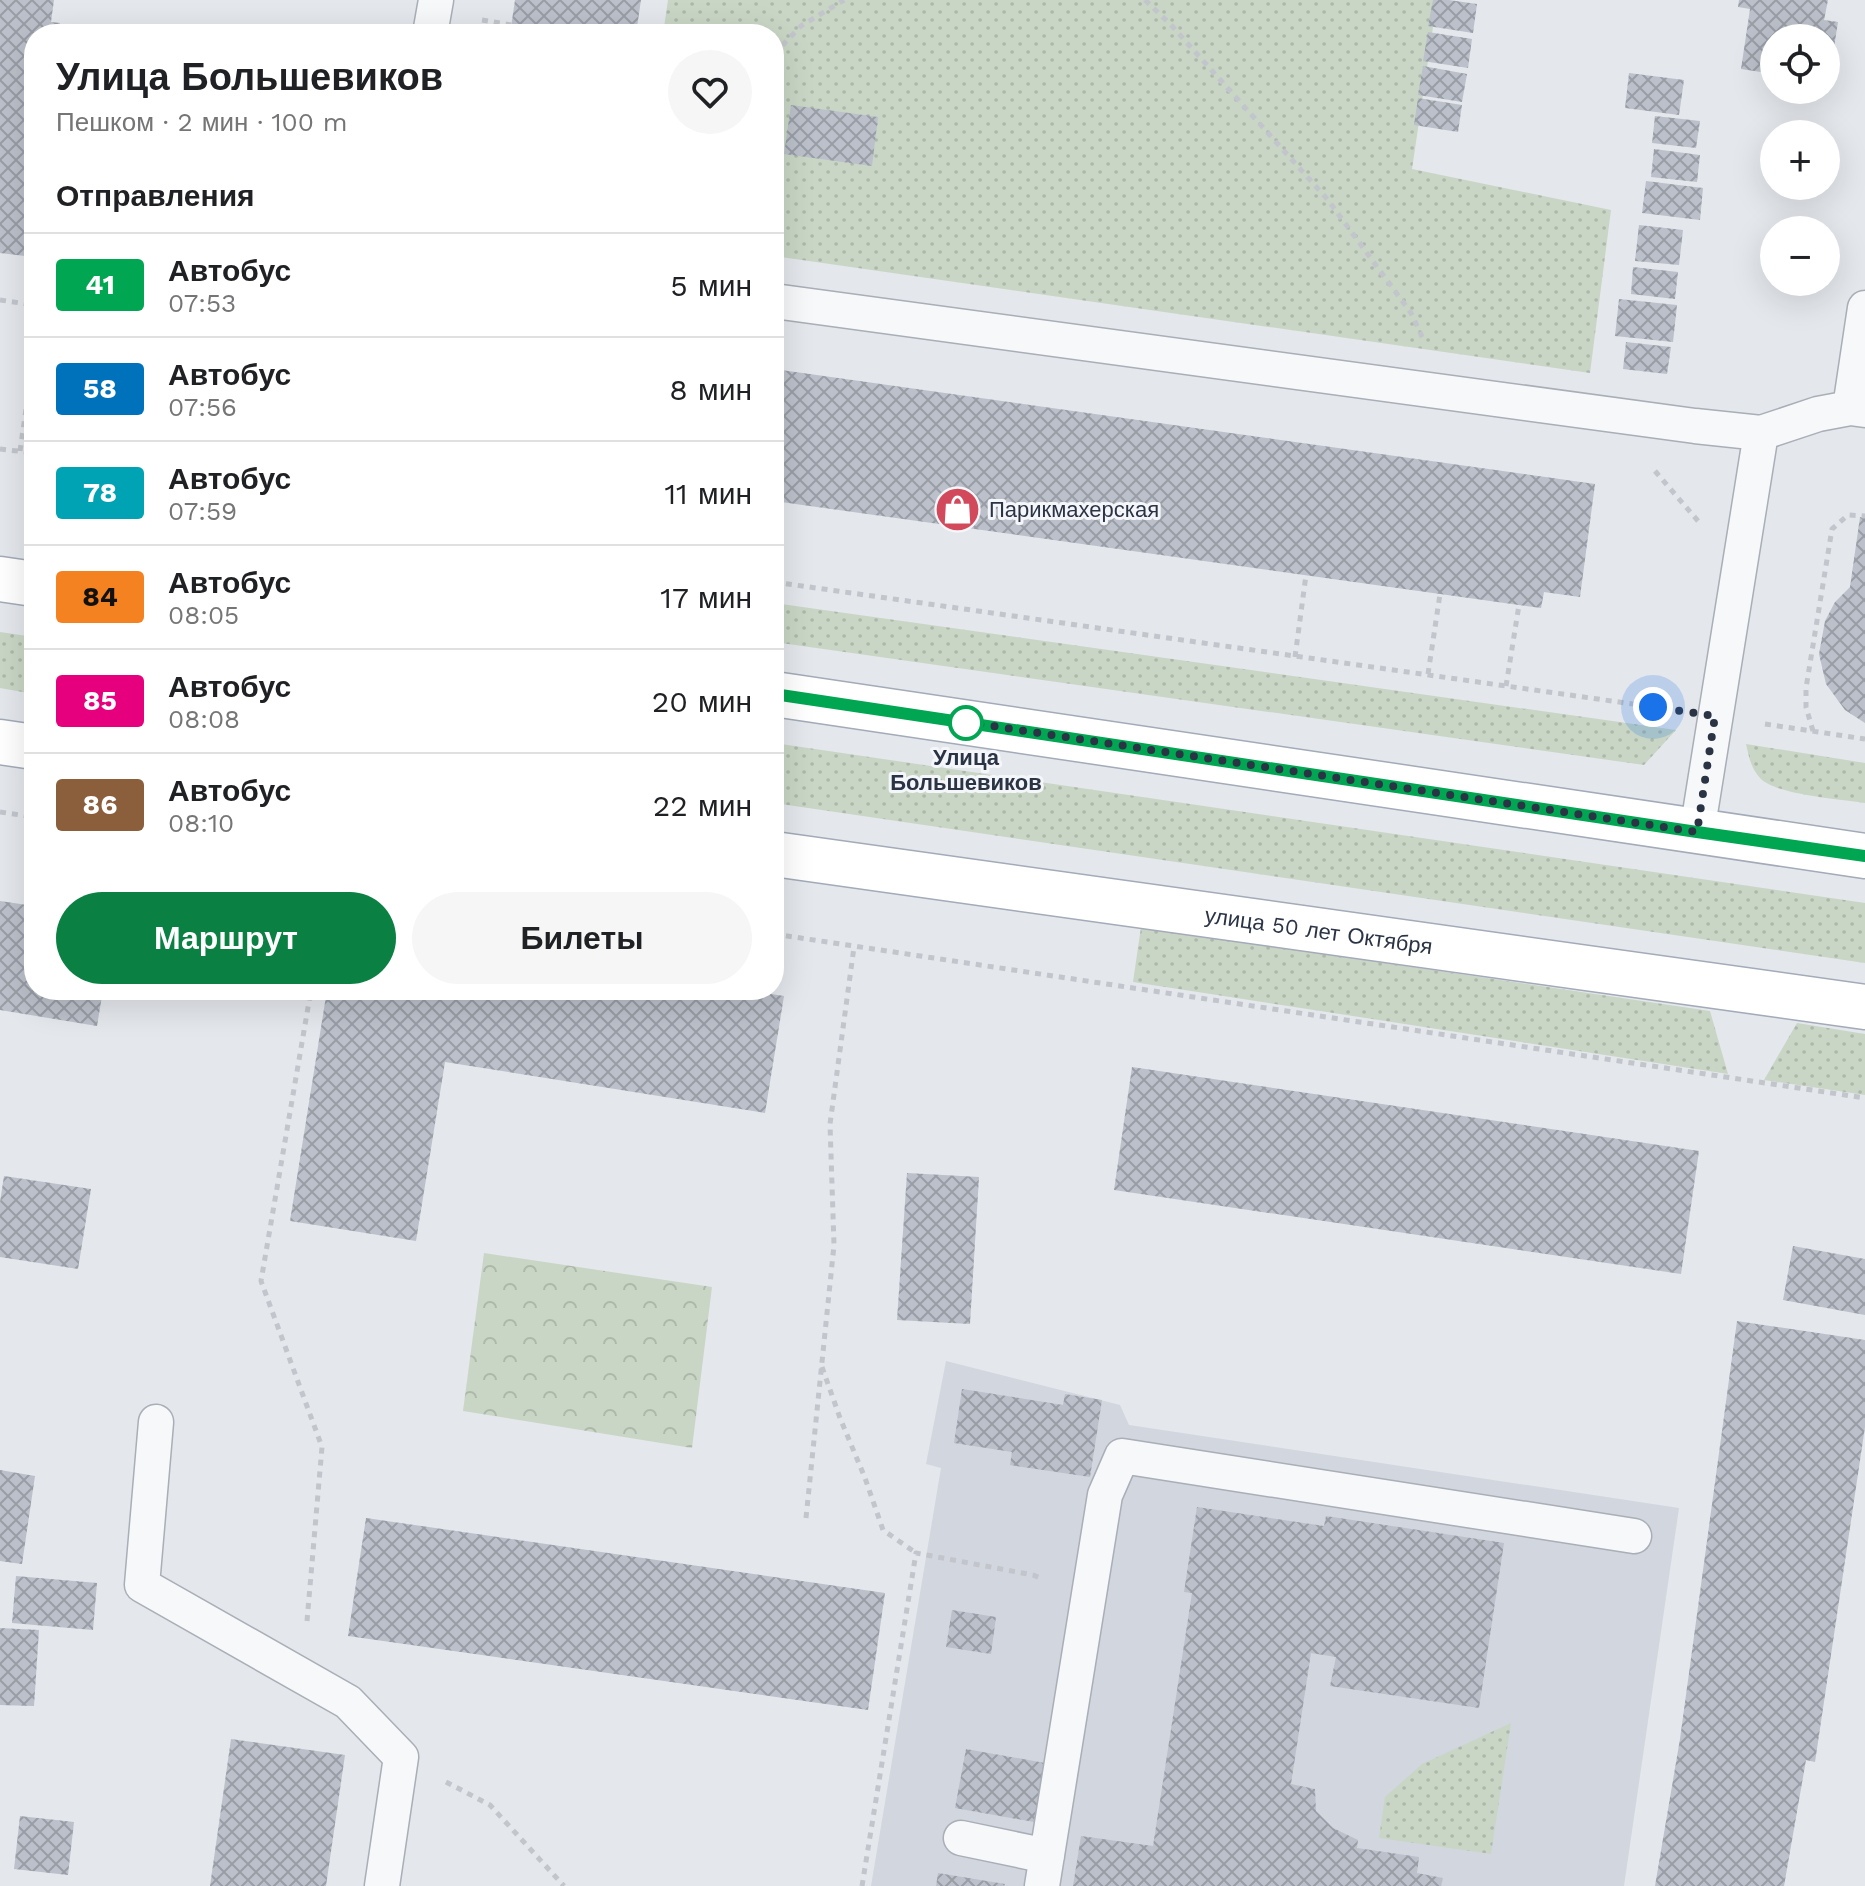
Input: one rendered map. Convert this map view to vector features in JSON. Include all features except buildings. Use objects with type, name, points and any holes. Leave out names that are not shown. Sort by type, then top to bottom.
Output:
[{"type":"main road","points":[[0,579],[24,583]]},
{"type":"main road","points":[[784,695],[1865,856]]},
{"type":"main road","points":[[0,742],[24,746]]},
{"type":"main road","name":"улица 50 лет Октября","points":[[784,855],[1865,1007]]},
{"type":"lane","points":[[432,24],[436,0]]},
{"type":"lane","points":[[784,302],[1761,433],[1818,414],[1858,409],[1865,308]]},
{"type":"lane","points":[[1697,832],[1761,433]]},
{"type":"lane","points":[[156,1422],[142,1585],[348,1702],[401,1757],[382,1886]]},
{"type":"lane","points":[[961,1838],[1044,1871],[1105,1495],[1122,1456],[1634,1536]]},
{"type":"path","points":[[784,44],[801,26],[844,0]]},
{"type":"path","points":[[1145,0],[1328,200],[1411,313],[1448,392]]},
{"type":"path","points":[[0,300],[24,304]]},
{"type":"path","points":[[1604,414],[1701,523]]},
{"type":"path","points":[[20,451],[24,423]]},
{"type":"path","points":[[0,449],[24,452]]},
{"type":"path","points":[[1813,731],[1806,707],[1806,688],[1832,529],[1848,515],[1865,516]]},
{"type":"path","points":[[1295,657],[1306,575]]},
{"type":"path","points":[[784,583],[1865,739]]},
{"type":"path","points":[[1428,674],[1440,594]]},
{"type":"path","points":[[1506,686],[1519,605]]},
{"type":"path","points":[[0,812],[24,816]]},
{"type":"path","points":[[784,936],[1865,1098]]},
{"type":"path","points":[[806,1518],[834,1245],[830,1124],[854,947]]},
{"type":"path","points":[[309,1000],[261,1281],[322,1447]]},
{"type":"path","points":[[821,1364],[883,1530],[916,1553],[1033,1575],[1054,1582]]},
{"type":"path","points":[[862,1886],[916,1553]]},
{"type":"shaded area","points":[[946,1361],[1120,1405],[1129,1425],[1679,1508],[1624,1886],[871,1886],[941,1468],[926,1464]]},
{"type":"green space","points":[[668,0],[1437,0],[1412,169],[1611,210],[1590,373],[784,257],[784,24],[664,24]]},
{"type":"green space","points":[[784,604],[1676,730],[1644,765],[784,643]]},
{"type":"green space","points":[[0,632],[24,636],[24,692],[0,688]]},
{"type":"green space","points":[[784,744],[1865,903],[1865,963],[784,804]]},
{"type":"green space","points":[[1746,744],[1865,763],[1865,803],[1795,793],[1769,784],[1755,771]]},
{"type":"green space","points":[[1141,927],[1710,1011],[1728,1074],[1133,982]]},
{"type":"green space","points":[[1797,1023],[1865,1034],[1865,1095],[1764,1080]]},
{"type":"green space","points":[[484,1253],[712,1287],[692,1448],[463,1411]]},
{"type":"green space","points":[[1511,1723],[1491,1854],[1379,1838],[1385,1797],[1422,1764]]},
{"type":"bus line","name":"41","points":[[784,695],[1865,856]]},
{"type":"place","name":"Парикмахерская","points":[[958,509]]},
{"type":"place","name":"Улица Большевиков","points":[[966,723]]},
{"type":"route","points":[[966,723],[959,721],[1697,832],[1715,716],[1653,707]]}]
